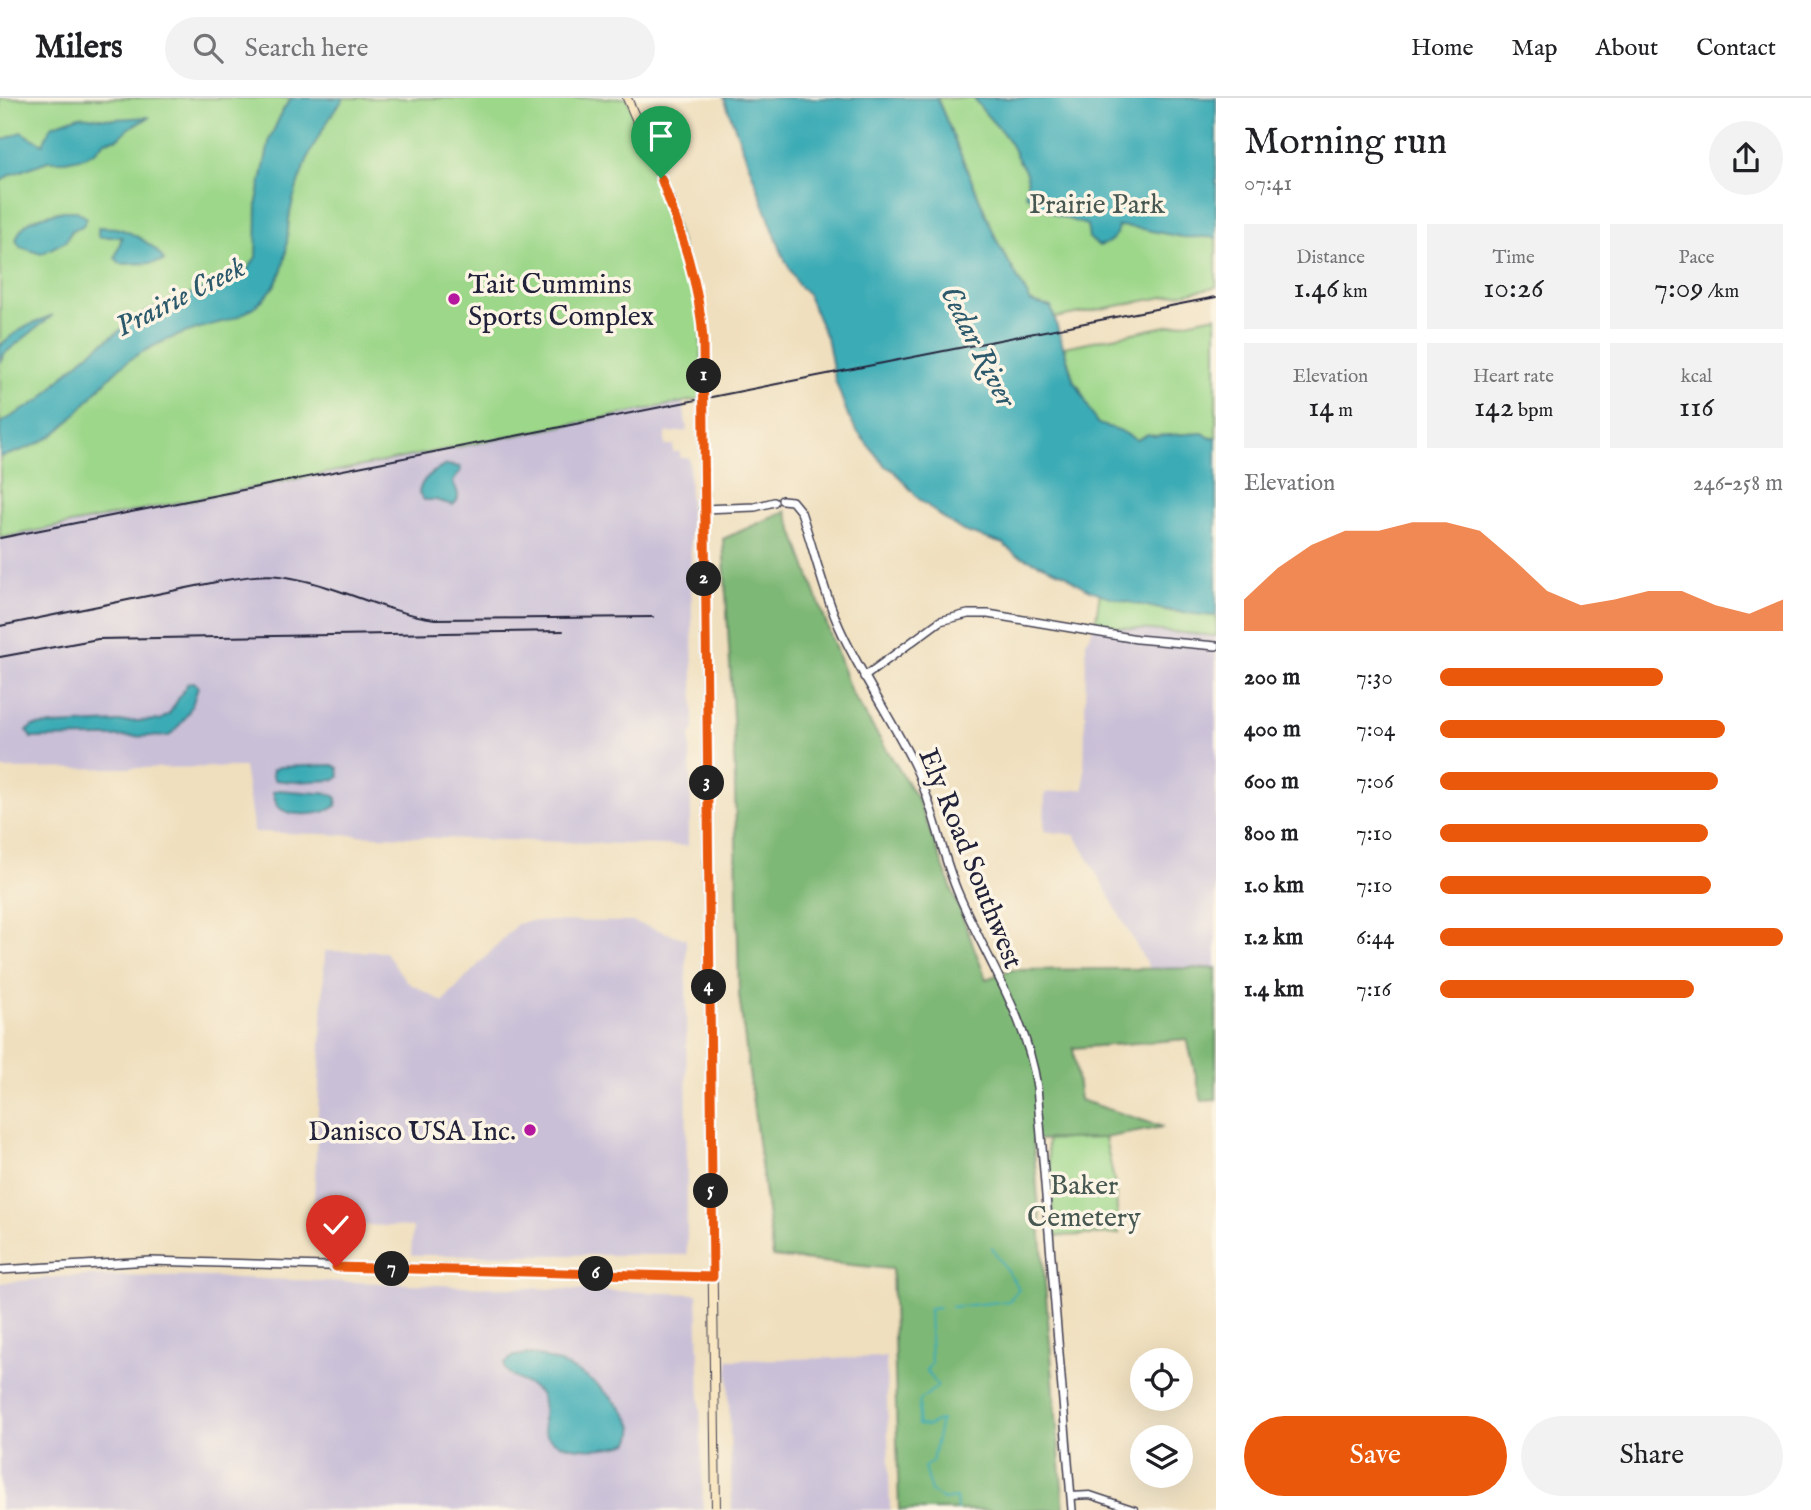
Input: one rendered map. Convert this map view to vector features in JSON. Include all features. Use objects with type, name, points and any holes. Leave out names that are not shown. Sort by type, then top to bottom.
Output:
[{"type":"main road","points":[[627,98],[674,215],[699,303],[702,329],[716,1510]]},
{"type":"street","name":"Ely Road Southwest","points":[[704,509],[755,507],[778,501],[792,501],[802,512],[841,631],[915,766],[931,805],[958,894],[1024,1032],[1033,1058],[1037,1087],[1072,1510]]},
{"type":"street","points":[[864,677],[940,621],[968,614],[988,614],[1137,639],[1216,646]]},
{"type":"street","points":[[0,1270],[150,1261],[713,1277]]},
{"type":"street","points":[[1071,1496],[1090,1496],[1135,1510]]},
{"type":"shaded area","points":[[683,402],[687,431],[665,433],[665,446],[673,445],[673,452],[680,452],[680,458],[689,458],[694,729],[690,737],[691,819],[688,825],[688,846],[254,832],[244,767],[0,769],[0,538]]},
{"type":"shaded area","points":[[1095,625],[1216,636],[1216,968],[1149,968],[1075,835],[1044,831],[1045,793],[1084,789],[1086,641]]},
{"type":"shaded area","points":[[529,921],[633,922],[686,939],[687,1255],[411,1255],[413,1227],[313,1223],[325,951],[385,952],[407,982],[443,1002],[517,924]]},
{"type":"shaded area","points":[[70,1276],[209,1277],[697,1294],[703,1510],[0,1510],[0,1283]]},
{"type":"shaded area","points":[[886,1357],[890,1510],[732,1510],[728,1360]]},
{"type":"green space","name":"Tait Cummins Sports Complex","points":[[0,98],[627,98],[661,178],[699,303],[704,398],[0,538]]},
{"type":"green space","name":"Prairie Park","points":[[937,98],[1216,98],[1216,287],[1054,318],[1051,307],[1031,302],[997,241]]},
{"type":"green space","points":[[1216,316],[1216,437],[1210,438],[1203,433],[1154,436],[1148,434],[1137,440],[1098,424],[1084,403],[1080,388],[1074,382],[1064,347]]},
{"type":"green space","points":[[786,511],[851,692],[918,800],[986,979],[1011,970],[1216,968],[1216,1100],[1202,1101],[1187,1039],[1073,1048],[1080,1100],[1163,1127],[1105,1138],[1033,1140],[1064,1510],[899,1510],[892,1269],[773,1257],[739,995],[734,737],[723,539]]},
{"type":"green space","points":[[1100,592],[1167,611],[1216,616],[1216,636],[1095,625]]},
{"type":"green space","name":"Baker Cemetery","points":[[1047,1138],[1105,1138],[1115,1185],[1119,1234],[1054,1236]]},
{"type":"water","points":[[291,98],[344,98],[326,124],[304,167],[290,213],[284,265],[271,291],[239,316],[178,335],[139,354],[109,378],[59,430],[35,445],[0,457],[0,423],[42,399],[88,354],[146,311],[209,287],[233,282],[247,270],[256,257],[257,201],[270,138]]},
{"type":"water","name":"Cedar River","points":[[724,98],[937,98],[997,241],[1031,302],[1051,307],[1074,382],[1098,424],[1119,430],[1137,440],[1148,434],[1154,436],[1203,433],[1210,438],[1216,437],[1216,616],[1182,613],[1137,604],[1078,584],[1067,575],[1015,554],[1003,544],[963,531],[918,498],[894,471],[885,466],[849,418],[835,380],[828,342],[807,293],[798,285],[783,256]]},
{"type":"water","points":[[974,98],[1216,98],[1216,238],[1183,237],[1118,226],[1113,239],[1099,246],[1089,238],[1087,225],[1054,214],[1026,194],[1026,174],[1012,147]]},
{"type":"water","points":[[79,116],[112,119],[150,117],[129,128],[119,138],[105,141],[85,157],[48,161],[10,175],[0,182],[0,141],[21,132],[43,144],[51,126]]},
{"type":"water","points":[[63,211],[77,211],[87,218],[83,226],[72,230],[66,241],[41,254],[20,247],[16,240],[28,222]]},
{"type":"water","points":[[98,227],[116,228],[136,236],[156,250],[164,261],[121,264],[115,258],[122,237],[98,237]]},
{"type":"water","points":[[53,315],[4,354],[0,363],[0,346],[6,340]]},
{"type":"water","points":[[447,465],[460,467],[461,470],[453,482],[458,494],[456,503],[453,505],[424,500],[419,493],[422,483]]},
{"type":"water","points":[[194,682],[198,686],[191,707],[184,720],[169,736],[31,738],[27,731],[32,726],[160,720],[169,714],[188,683]]},
{"type":"water","points":[[333,765],[338,768],[339,777],[335,780],[292,782],[275,780],[272,775],[273,770],[279,767]]},
{"type":"water","points":[[278,790],[331,794],[337,798],[336,806],[314,814],[289,812],[277,806],[273,792]]},
{"type":"water","points":[[529,1354],[556,1361],[601,1388],[630,1420],[633,1432],[630,1442],[611,1447],[584,1448],[559,1444],[550,1439],[545,1432],[540,1394],[505,1369],[505,1363],[514,1356]]},
{"type":"waterway","points":[[951,1307],[1009,1301],[1019,1289],[992,1248]]},
{"type":"waterway","points":[[939,1308],[929,1309],[931,1364],[926,1370],[938,1386],[920,1400],[918,1425],[928,1426],[941,1420],[932,1462],[924,1467],[931,1492],[943,1500],[956,1498],[957,1510]]},
{"type":"railway","points":[[0,538],[1216,297]]},
{"type":"railway","points":[[0,626],[226,580],[266,575],[320,585],[396,610],[435,619],[653,617]]},
{"type":"railway","points":[[0,657],[98,639],[563,631]]},
{"type":"place","name":"Tait Cummins Sports Complex","points":[[454,299]]},
{"type":"place","name":"Danisco USA Inc.","points":[[530,1130]]},
{"type":"route","points":[[336,1267],[713,1277],[703,340],[699,303],[683,241],[661,178]]},
{"type":"water label","name":"Prairie Creek","points":[[180,296]]}]
